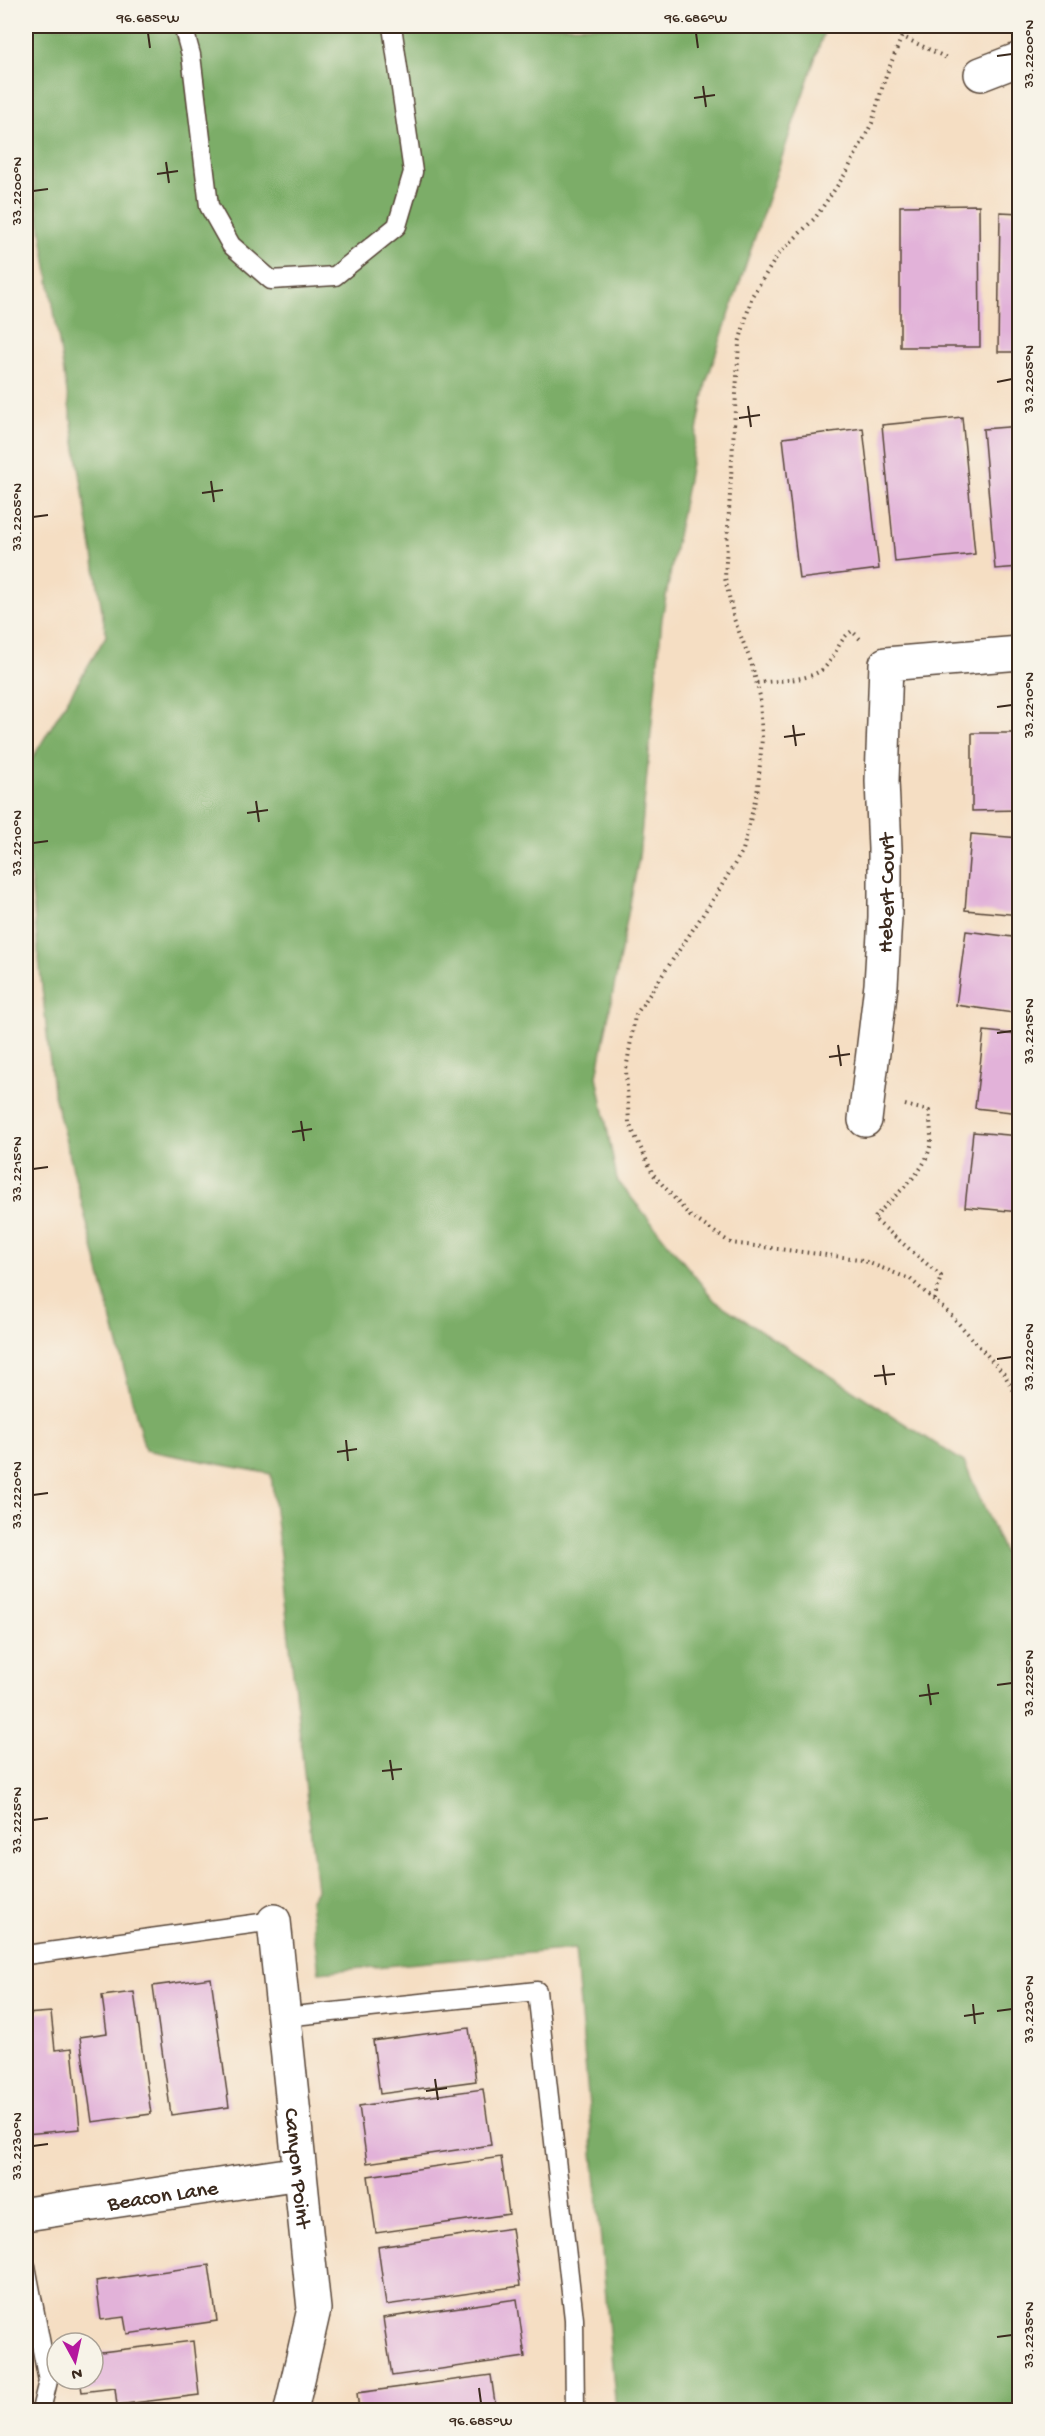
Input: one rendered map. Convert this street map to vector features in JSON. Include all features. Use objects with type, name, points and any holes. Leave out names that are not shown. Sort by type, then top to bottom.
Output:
[{"type":"street","points":[[981,74],[1020,59]]},
{"type":"street","points":[[886,664],[1020,653]]},
{"type":"street","name":"Hebert Court","points":[[866,1109],[881,985],[885,917],[882,781],[886,664]]},
{"type":"street","name":"Canyon Point","points":[[274,1921],[314,2309],[291,2410]]},
{"type":"street","name":"Beacon Lane","points":[[26,2214],[300,2173]]},
{"type":"lane","points":[[183,26],[191,55],[209,206],[231,245],[271,280],[335,276],[397,226],[413,172],[392,26]]},
{"type":"lane","points":[[26,1955],[274,1921]]},
{"type":"lane","points":[[284,2017],[537,1991],[574,2319],[574,2410]]},
{"type":"lane","points":[[26,2266],[48,2381],[41,2410]]},
{"type":"path","points":[[906,26],[885,78],[872,123],[846,173],[815,218],[778,255],[752,296],[739,344],[724,578],[734,619],[760,696],[762,738],[758,789],[743,850],[716,896],[635,1016],[626,1070],[628,1123],[653,1174],[690,1216],[731,1243],[859,1259],[910,1279],[950,1314],[1005,1374],[1020,1402]]},
{"type":"path","points":[[901,36],[981,74]]},
{"type":"path","points":[[757,683],[817,673],[827,665],[842,638],[852,631],[886,664]]},
{"type":"path","points":[[866,1109],[929,1111],[931,1141],[925,1160],[915,1176],[874,1219],[941,1276],[934,1300]]},
{"type":"green space","points":[[26,26],[826,26],[706,383],[662,618],[639,857],[597,1076],[617,1180],[715,1301],[964,1462],[1019,1586],[1019,2410],[616,2410],[575,1949],[319,1972],[310,1901],[317,1890],[271,1474],[145,1450],[53,1091],[26,836],[26,769],[106,636],[26,136]]},
{"type":"building","points":[[979,205],[980,347],[900,347],[900,206]]},
{"type":"building","points":[[1000,212],[1020,213],[1020,352],[998,352]]},
{"type":"building","points":[[962,417],[975,554],[895,562],[882,425]]},
{"type":"building","points":[[1020,426],[1020,567],[995,569],[983,429]]},
{"type":"building","points":[[863,428],[879,569],[799,579],[783,438]]},
{"type":"building","points":[[972,733],[1020,733],[1020,810],[972,811]]},
{"type":"building","points":[[971,834],[1020,838],[1020,915],[965,910]]},
{"type":"building","points":[[966,931],[1020,938],[1020,1014],[956,1005]]},
{"type":"building","points":[[984,1031],[1020,1035],[1020,1113],[975,1108]]},
{"type":"building","points":[[973,1132],[1020,1136],[1020,1212],[965,1207]]},
{"type":"building","points":[[211,1978],[229,2107],[171,2115],[153,1986]]},
{"type":"building","points":[[134,1992],[151,2114],[92,2122],[80,2037],[107,2033],[102,1996]]},
{"type":"building","points":[[51,2012],[55,2050],[72,2048],[80,2129],[26,2134],[26,2014]]},
{"type":"building","points":[[469,2028],[476,2081],[380,2094],[373,2041]]},
{"type":"building","points":[[483,2089],[491,2145],[367,2163],[359,2106]]},
{"type":"building","points":[[501,2157],[509,2214],[376,2233],[368,2176]]},
{"type":"building","points":[[512,2228],[520,2286],[386,2305],[378,2247]]},
{"type":"building","points":[[209,2265],[217,2321],[127,2334],[124,2317],[101,2320],[96,2281]]},
{"type":"building","points":[[517,2299],[525,2357],[392,2376],[383,2318]]},
{"type":"building","points":[[193,2341],[199,2395],[117,2405],[115,2388],[105,2389],[105,2352]]},
{"type":"building","points":[[491,2375],[496,2410],[359,2410],[357,2393]]}]
